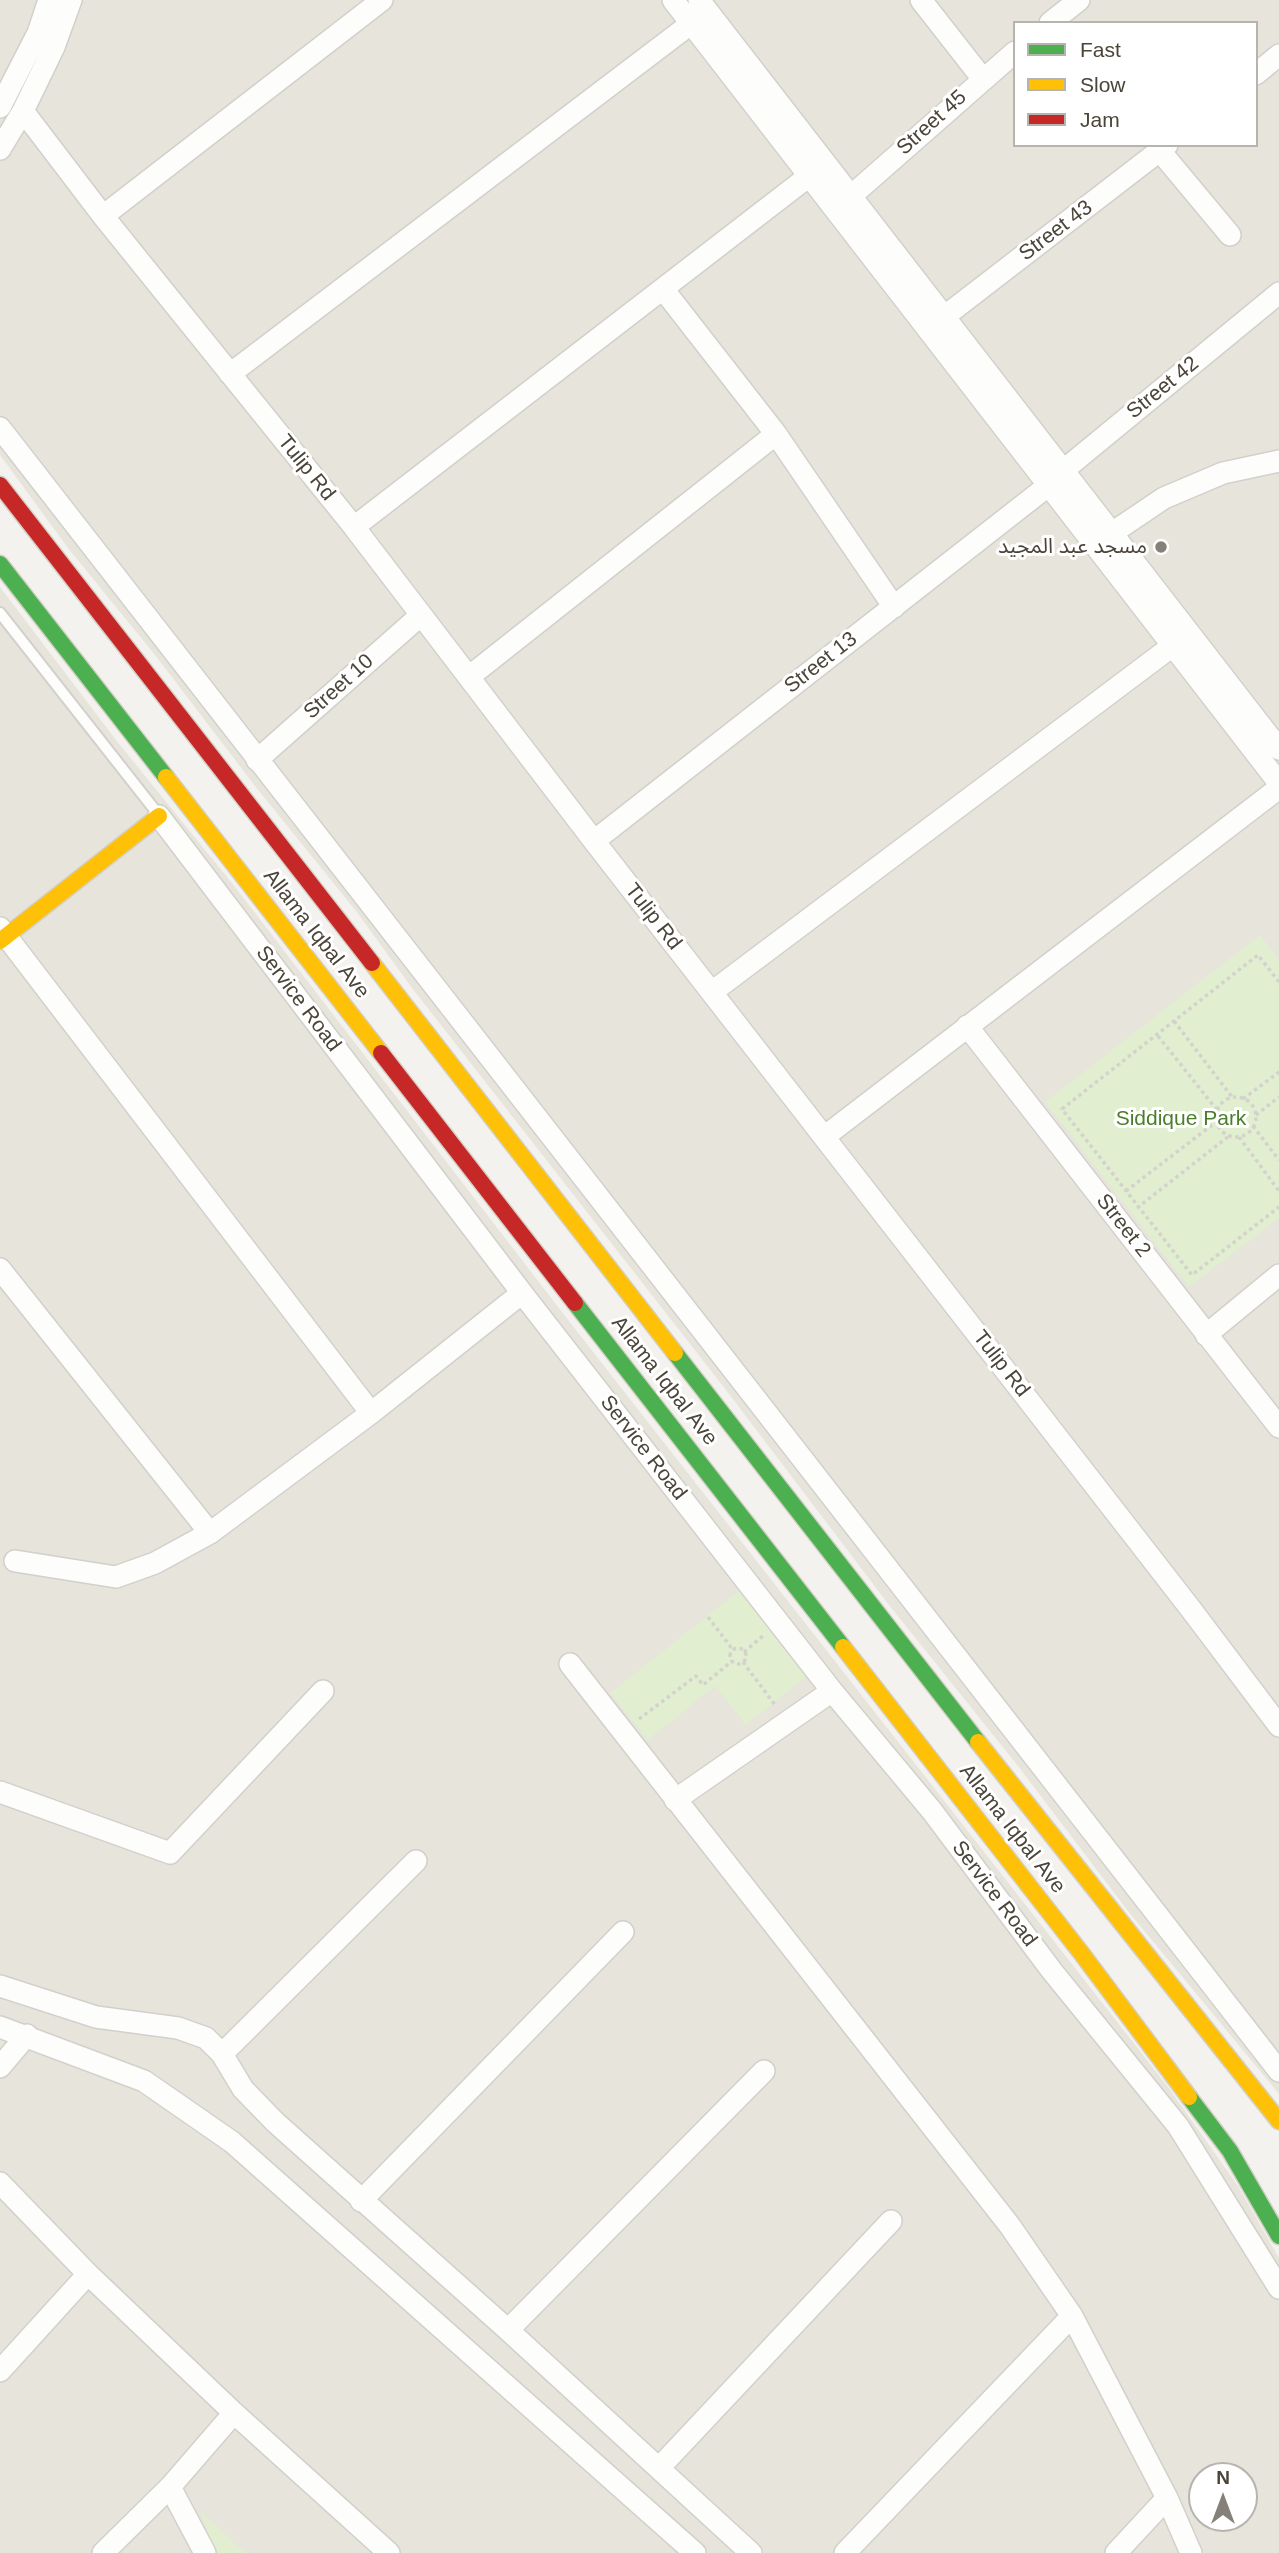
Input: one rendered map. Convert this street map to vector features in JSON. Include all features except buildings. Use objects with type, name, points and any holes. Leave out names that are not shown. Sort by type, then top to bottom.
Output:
[{"type":"main road","name":"Allama Iqbal Ave","points":[[0,485],[1075,1866],[1277,2114]]},
{"type":"main road","name":"Allama Iqbal Ave","points":[[0,564],[1082,1954],[1230,2151],[1279,2235]]},
{"type":"main road","points":[[2,935],[159,816]]},
{"type":"street","points":[[0,107],[38,33],[49,0]]},
{"type":"street","points":[[0,149],[23,111],[54,47],[71,0]]},
{"type":"street","points":[[103,216],[382,0]]},
{"type":"street","points":[[673,0],[699,11],[851,196],[1065,469],[1112,533],[1279,783]]},
{"type":"street","points":[[920,0],[982,78]]},
{"type":"street","points":[[1053,21],[1079,0]]},
{"type":"street","points":[[699,11],[809,176],[1049,485],[1181,639],[1271,722],[1279,749]]},
{"type":"street","points":[[230,374],[699,11]]},
{"type":"street","name":"Street 45","points":[[851,196],[982,78],[1013,54]]},
{"type":"street","points":[[1258,72],[1279,55]]},
{"type":"street","name":"Tulip Rd","points":[[23,111],[103,216],[354,527],[470,676],[594,841],[1279,1726]]},
{"type":"street","points":[[1164,148],[1230,234]]},
{"type":"street","name":"Street 43","points":[[945,316],[1164,148]]},
{"type":"street","points":[[354,527],[809,176]]},
{"type":"street","points":[[663,289],[776,434],[894,607]]},
{"type":"street","name":"Street 42","points":[[1049,485],[1279,293]]},
{"type":"street","points":[[0,428],[1279,2071]]},
{"type":"street","points":[[470,676],[776,434]]},
{"type":"street","points":[[1112,533],[1164,498],[1223,473],[1279,461]]},
{"type":"street","name":"Street 13","points":[[594,841],[1049,485]]},
{"type":"street","name":"Street 10","points":[[257,760],[421,615]]},
{"type":"street","points":[[712,992],[1181,639]]},
{"type":"street","points":[[824,1137],[1279,788]]},
{"type":"street","name":"Service Road","points":[[159,816],[522,1293],[832,1691],[932,1811],[1052,1971],[1178,2126],[1279,2288]]},
{"type":"street","points":[[2,935],[371,1413]]},
{"type":"street","name":"Street 2","points":[[967,1026],[1279,1427]]},
{"type":"street","points":[[0,1269],[210,1533]]},
{"type":"street","points":[[1206,1335],[1279,1275]]},
{"type":"street","points":[[15,1561],[116,1577],[155,1563],[210,1533],[371,1413],[522,1293]]},
{"type":"street","points":[[570,1664],[1010,2226],[1072,2316],[1167,2498],[1191,2553]]},
{"type":"street","points":[[0,1792],[170,1853],[323,1691]]},
{"type":"street","points":[[675,1800],[832,1691]]},
{"type":"street","points":[[222,2054],[416,1861]]},
{"type":"street","points":[[361,2201],[623,1933]]},
{"type":"street","points":[[0,1986],[96,2017],[178,2028],[206,2038],[222,2054],[243,2089],[275,2122],[508,2330],[751,2553]]},
{"type":"street","points":[[0,2027],[144,2081],[232,2142],[695,2553]]},
{"type":"street","points":[[0,2067],[27,2035]]},
{"type":"street","points":[[508,2330],[764,2071]]},
{"type":"street","points":[[0,2183],[88,2274],[234,2413],[388,2553]]},
{"type":"street","points":[[659,2468],[891,2221]]},
{"type":"street","points":[[0,2371],[88,2274]]},
{"type":"street","points":[[845,2553],[1072,2316]]},
{"type":"street","points":[[103,2553],[170,2487],[234,2413]]},
{"type":"street","points":[[170,2487],[205,2553]]},
{"type":"street","points":[[1116,2553],[1167,2498]]},
{"type":"lane","name":"Service Road","points":[[0,613],[159,816]]},
{"type":"path","points":[[1279,982],[1258,956],[1062,1109],[1192,1275],[1279,1207]]},
{"type":"path","points":[[1174,1021],[1232,1097],[1243,1099],[1252,1106],[1256,1115]]},
{"type":"path","points":[[1158,1036],[1217,1110]]},
{"type":"path","points":[[1243,1099],[1279,1072]]},
{"type":"path","points":[[1232,1097],[1217,1110],[1216,1122],[1223,1133],[1239,1137],[1245,1135],[1253,1126],[1256,1115],[1279,1097]]},
{"type":"path","points":[[1114,1214],[1127,1191],[1216,1122]]},
{"type":"path","points":[[1253,1126],[1279,1160]]},
{"type":"path","points":[[1114,1214],[1139,1207],[1229,1136]]},
{"type":"path","points":[[1239,1137],[1279,1191]]},
{"type":"path","points":[[708,1617],[733,1650]]},
{"type":"path","points":[[779,1623],[744,1652],[743,1662],[788,1722]]},
{"type":"path","points":[[733,1650],[740,1649],[744,1652]]},
{"type":"path","points":[[733,1650],[730,1657],[732,1661],[736,1664],[743,1662]]},
{"type":"path","points":[[622,1731],[696,1676],[703,1685],[732,1661]]},
{"type":"shaded area","points":[[0,0],[1279,0],[1279,2094],[1128,1911],[412,988],[356,911],[68,548],[0,455]]},
{"type":"shaded area","points":[[0,587],[116,740],[235,887],[565,1316],[1168,2087],[1238,2186],[1279,2258],[1279,2553],[0,2553]]},
{"type":"green space","name":"Siddique Park","points":[[1260,935],[1279,960],[1279,1218],[1189,1287],[1045,1102]]},
{"type":"green space","points":[[739,1591],[807,1676],[746,1725],[715,1686],[648,1740],[610,1693]]},
{"type":"green space","points":[[200,2511],[245,2553],[215,2553]]},
{"type":"traffic: fast","points":[[0,564],[166,777]]},
{"type":"traffic: fast","points":[[575,1303],[843,1647]]},
{"type":"traffic: fast","points":[[675,1353],[978,1742]]},
{"type":"traffic: fast","points":[[1189,2097],[1230,2151],[1279,2236]]},
{"type":"traffic: slow","points":[[166,777],[381,1053]]},
{"type":"traffic: slow","points":[[0,941],[159,816]]},
{"type":"traffic: slow","points":[[372,963],[675,1353]]},
{"type":"traffic: slow","points":[[843,1647],[1082,1954],[1189,2097]]},
{"type":"traffic: slow","points":[[978,1742],[1279,2121]]},
{"type":"traffic: jam","points":[[0,485],[372,963]]},
{"type":"traffic: jam","points":[[381,1053],[575,1303]]},
{"type":"place","name":"مسجد عبد المجید","points":[[1161,547]]}]
